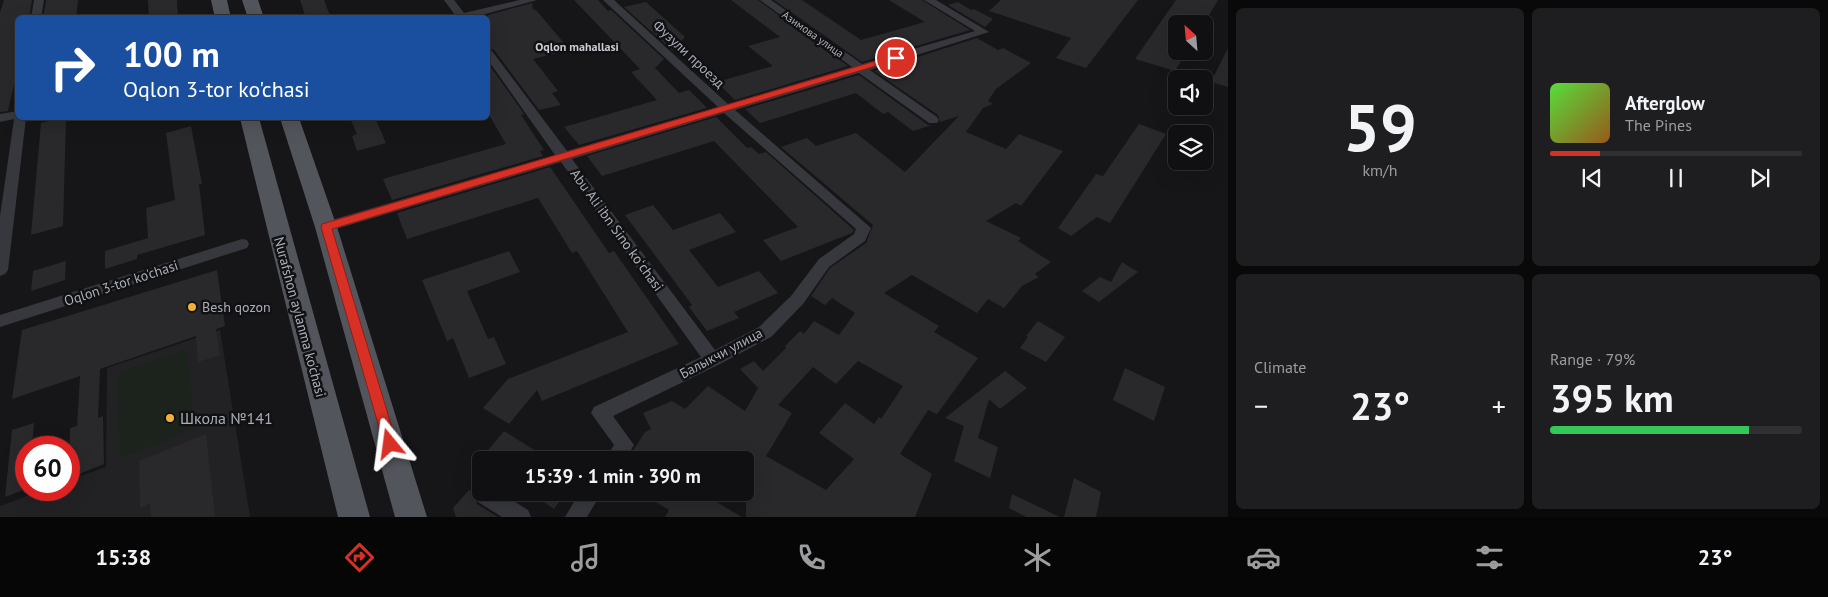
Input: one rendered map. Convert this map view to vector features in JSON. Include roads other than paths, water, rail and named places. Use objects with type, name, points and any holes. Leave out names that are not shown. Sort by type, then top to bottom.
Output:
[{"type":"main road","points":[[219,0],[222,15]]},
{"type":"main road","points":[[250,0],[255,15]]},
{"type":"main road","name":"Nurafshon aylanma ko'chasi","points":[[250,120],[354,517]]},
{"type":"main road","points":[[290,120],[326,227],[411,517]]},
{"type":"street","points":[[36,15],[38,0]]},
{"type":"street","points":[[449,0],[459,15]]},
{"type":"street","points":[[468,15],[532,0]]},
{"type":"street","name":"Фузули проезд","points":[[608,0],[726,108],[864,228]]},
{"type":"street","name":"Азимова улица","points":[[765,0],[933,120]]},
{"type":"street","points":[[326,227],[984,32],[929,0]]},
{"type":"street","name":"Abu Ali ibn Sino koʻchasi","points":[[490,55],[712,360]]},
{"type":"street","points":[[0,118],[15,115]]},
{"type":"street","points":[[0,270],[4,201],[20,120]]},
{"type":"street","name":"Балыкчи улица","points":[[621,451],[625,445],[600,412],[712,360],[765,332],[797,300],[824,263],[860,237],[864,228]]},
{"type":"street","name":"Oqlon 3-tor ko'chasi","points":[[0,321],[242,244]]},
{"type":"street","points":[[495,501],[521,517]]},
{"type":"street","points":[[575,517],[586,501]]},
{"type":"place","name":"Besh qozon","points":[[192,307]]},
{"type":"place","name":"Школа №141","points":[[170,418]]},
{"type":"district","name":"Oqlon mahallasi","points":[[577,47]]}]
